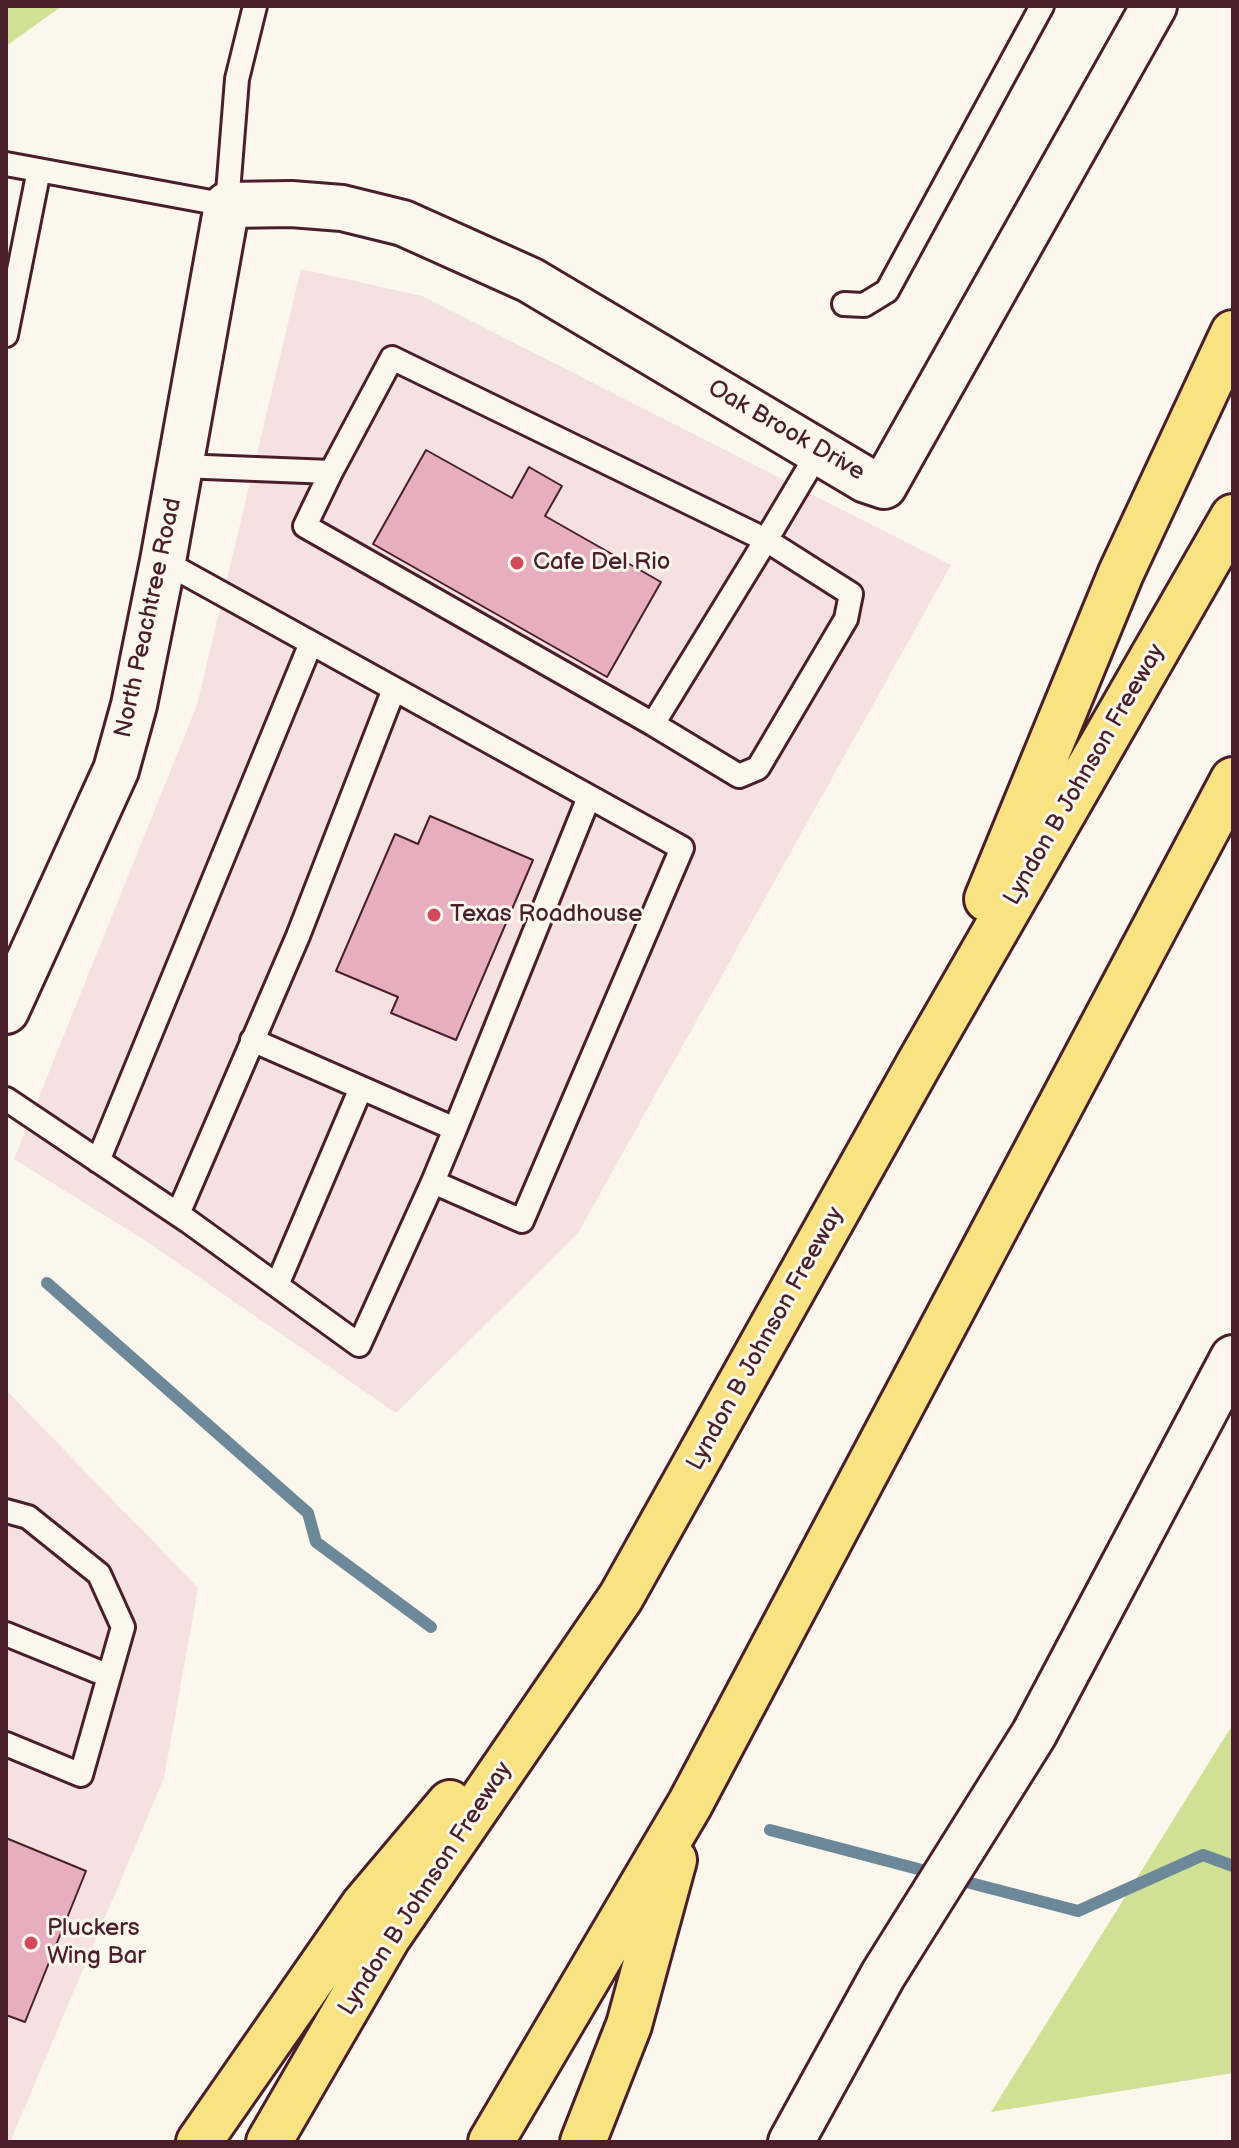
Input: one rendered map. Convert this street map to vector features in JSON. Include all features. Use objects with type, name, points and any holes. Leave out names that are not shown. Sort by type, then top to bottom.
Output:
[{"type":"highway","points":[[920,1062],[1121,573],[1233,333]]},
{"type":"highway","name":"Lyndon B Johnson Freeway","points":[[269,2142],[388,1937],[621,1597],[920,1062],[1233,517]]},
{"type":"highway","points":[[491,2142],[690,1804],[1233,780]]},
{"type":"highway","points":[[199,2142],[363,1906],[621,1597]]},
{"type":"highway","points":[[583,2142],[629,2025],[690,1804]]},
{"type":"street","name":"Oak Brook Drive","points":[[227,205],[291,204],[342,208],[403,223],[530,280],[866,480],[884,486],[1154,6]]},
{"type":"street","name":"North Peachtree Road","points":[[6,1011],[116,770],[134,705],[227,205]]},
{"type":"street","points":[[791,2142],[883,1975],[1034,1734],[1233,1358]]},
{"type":"lane","points":[[6,164],[227,205],[237,79],[255,6]]},
{"type":"lane","points":[[844,304],[864,305],[887,291],[1042,6]]},
{"type":"lane","points":[[6,335],[39,170]]},
{"type":"lane","points":[[392,358],[766,540],[851,594],[846,619],[758,768],[739,776],[305,526],[331,472],[392,358]]},
{"type":"lane","points":[[653,724],[819,451]]},
{"type":"lane","points":[[180,466],[331,472]]},
{"type":"lane","points":[[163,561],[682,848],[522,1221],[433,1182]]},
{"type":"lane","points":[[98,1161],[311,643]]},
{"type":"lane","points":[[178,1214],[298,936],[394,689]]},
{"type":"lane","points":[[6,1099],[178,1214],[359,1345],[433,1182],[589,797]]},
{"type":"lane","points":[[252,1040],[455,1129]]},
{"type":"lane","points":[[277,1285],[361,1088]]},
{"type":"lane","points":[[6,1511],[28,1517],[99,1574],[123,1627],[81,1775],[6,1744]]},
{"type":"lane","points":[[6,1634],[109,1676]]},
{"type":"shaded area","points":[[301,269],[422,296],[951,565],[578,1233],[396,1413],[149,1243],[14,1159],[197,705]]},
{"type":"shaded area","points":[[6,1390],[198,1588],[164,1778],[10,2142],[6,2142]]},
{"type":"green space","points":[[6,6],[62,6],[6,46]]},
{"type":"green space","points":[[1233,1724],[1233,2073],[991,2112]]},
{"type":"building","name":"Cafe Del Rio","points":[[426,450],[512,498],[529,467],[562,486],[545,516],[661,582],[607,677],[373,544]]},
{"type":"building","name":"Texas Roadhouse","points":[[430,816],[533,860],[456,1040],[391,1013],[398,997],[336,971],[395,834],[418,844]]},
{"type":"building","name":"Pluckers Wing Bar","points":[[6,1838],[86,1871],[25,2022],[6,2015]]},
{"type":"waterway","points":[[47,1283],[308,1513],[316,1542],[431,1627]]},
{"type":"waterway","points":[[770,1830],[937,1874]]},
{"type":"waterway","points":[[955,1879],[1078,1911],[1203,1855],[1233,1866]]},
{"type":"place","name":"Cafe Del Rio","points":[[517,563]]},
{"type":"place","name":"Texas Roadhouse","points":[[434,915]]},
{"type":"place","name":"Pluckers Wing Bar","points":[[31,1943]]}]
